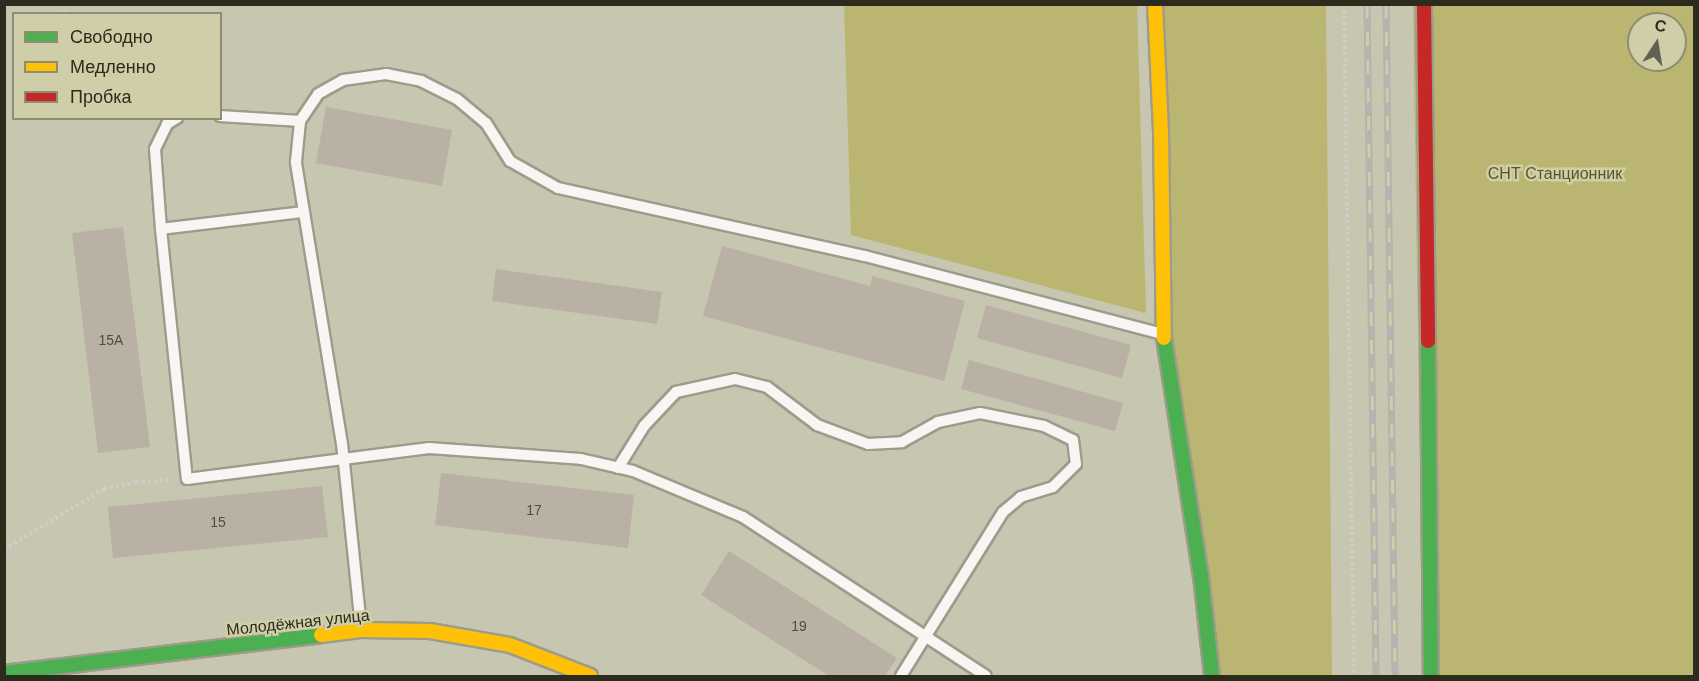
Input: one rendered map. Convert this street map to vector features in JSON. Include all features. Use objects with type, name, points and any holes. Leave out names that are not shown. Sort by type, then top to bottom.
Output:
[{"type":"street","points":[[1155,4],[1161,132],[1164,335],[1202,576],[1212,676]]},
{"type":"street","points":[[1424,4],[1431,676]]},
{"type":"street","name":"Молодёжная улица","points":[[4,673],[361,630],[430,631],[510,645],[590,676]]},
{"type":"lane","points":[[361,630],[344,461],[296,162],[300,121],[318,94],[343,80],[386,74],[421,81],[458,99],[486,123],[510,162],[558,188],[865,256],[1164,335]]},
{"type":"lane","points":[[222,116],[300,121]]},
{"type":"lane","points":[[174,120],[167,124],[155,149],[187,479],[344,461],[429,448],[581,459],[618,468],[743,517],[986,676]]},
{"type":"lane","points":[[161,229],[303,212]]},
{"type":"lane","points":[[618,468],[644,426],[676,392],[735,379],[767,387],[817,425],[868,444],[902,442],[938,422],[980,413],[1044,426],[1073,440],[1076,464],[1053,487],[1021,497],[1003,512],[901,676]]},
{"type":"path","points":[[1344,4],[1354,676]]},
{"type":"path","points":[[4,549],[104,489],[135,482],[187,479]]},
{"type":"green space","points":[[844,5],[1137,5],[1146,313],[851,235]]},
{"type":"green space","points":[[1155,5],[1326,5],[1332,676],[1211,676],[1164,335]]},
{"type":"green space","name":"СНТ Станционник","points":[[1413,5],[1694,5],[1694,676],[1423,676]]},
{"type":"building","points":[[326,107],[452,130],[442,186],[316,163]]},
{"type":"building","points":[[123,227],[150,447],[98,453],[72,233]]},
{"type":"building","points":[[722,246],[870,286],[872,276],[965,301],[944,381],[703,316]]},
{"type":"building","points":[[496,269],[662,292],[657,324],[492,301]]},
{"type":"building","points":[[986,305],[1131,345],[1122,378],[977,338]]},
{"type":"building","points":[[969,360],[1123,403],[1115,431],[961,389]]},
{"type":"building","points":[[441,473],[634,495],[628,548],[435,525]]},
{"type":"building","points":[[322,486],[328,537],[113,558],[108,507]]},
{"type":"building","points":[[729,551],[897,658],[885,676],[829,676],[701,595]]},
{"type":"railway","points":[[1367,4],[1376,676]]},
{"type":"railway","points":[[1386,4],[1395,676]]},
{"type":"traffic: fast","points":[[1164,338],[1201,576],[1212,676]]},
{"type":"traffic: fast","points":[[1428,341],[1431,676]]},
{"type":"traffic: fast","points":[[4,673],[321,635]]},
{"type":"traffic: slow","points":[[1155,4],[1161,132],[1164,338]]},
{"type":"traffic: slow","points":[[321,635],[361,630],[430,631],[510,645],[590,676]]},
{"type":"traffic: jam","points":[[1424,4],[1428,341]]}]
